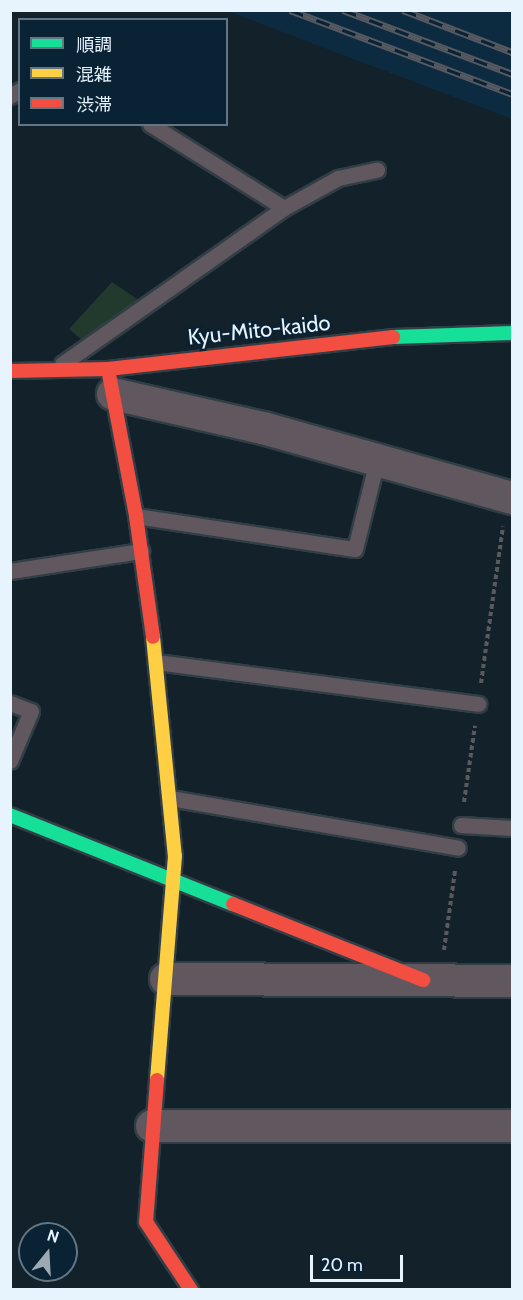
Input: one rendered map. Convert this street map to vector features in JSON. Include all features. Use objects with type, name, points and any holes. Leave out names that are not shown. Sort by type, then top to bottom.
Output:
[{"type":"street","name":"Kyu-Mito-kaido","points":[[10,371],[54,370],[110,381],[378,338],[513,333]]},
{"type":"street","points":[[191,1290],[146,1222],[152,1126],[166,979],[171,882],[175,856],[156,662],[141,551],[110,381],[513,498]]},
{"type":"street","points":[[10,815],[171,882],[423,980]]},
{"type":"street","points":[[166,979],[513,981]]},
{"type":"street","points":[[152,1126],[513,1126]]},
{"type":"lane","points":[[153,126],[284,208]]},
{"type":"lane","points":[[54,370],[284,208],[338,177],[377,170]]},
{"type":"lane","points":[[136,516],[355,549],[376,460]]},
{"type":"lane","points":[[10,571],[141,551]]},
{"type":"lane","points":[[156,662],[478,704]]},
{"type":"lane","points":[[10,703],[31,711],[10,761]]},
{"type":"lane","points":[[170,798],[458,848]]},
{"type":"lane","points":[[461,825],[513,828]]},
{"type":"shaded area","points":[[227,11],[512,11],[512,119]]},
{"type":"green space","points":[[112,282],[146,305],[88,345],[69,329]]},
{"type":"railway","points":[[290,10],[512,94]]},
{"type":"railway","points":[[343,10],[512,74]]},
{"type":"railway","points":[[403,10],[512,52]]},
{"type":"traffic: fast","points":[[393,337],[512,333]]},
{"type":"traffic: fast","points":[[10,815],[233,904]]},
{"type":"traffic: slow","points":[[153,637],[175,856],[157,1080]]},
{"type":"traffic: jam","points":[[10,371],[108,369],[393,337]]},
{"type":"traffic: jam","points":[[108,369],[136,516],[153,637]]},
{"type":"traffic: jam","points":[[233,904],[423,980]]},
{"type":"traffic: jam","points":[[157,1080],[146,1222],[191,1290]]}]
